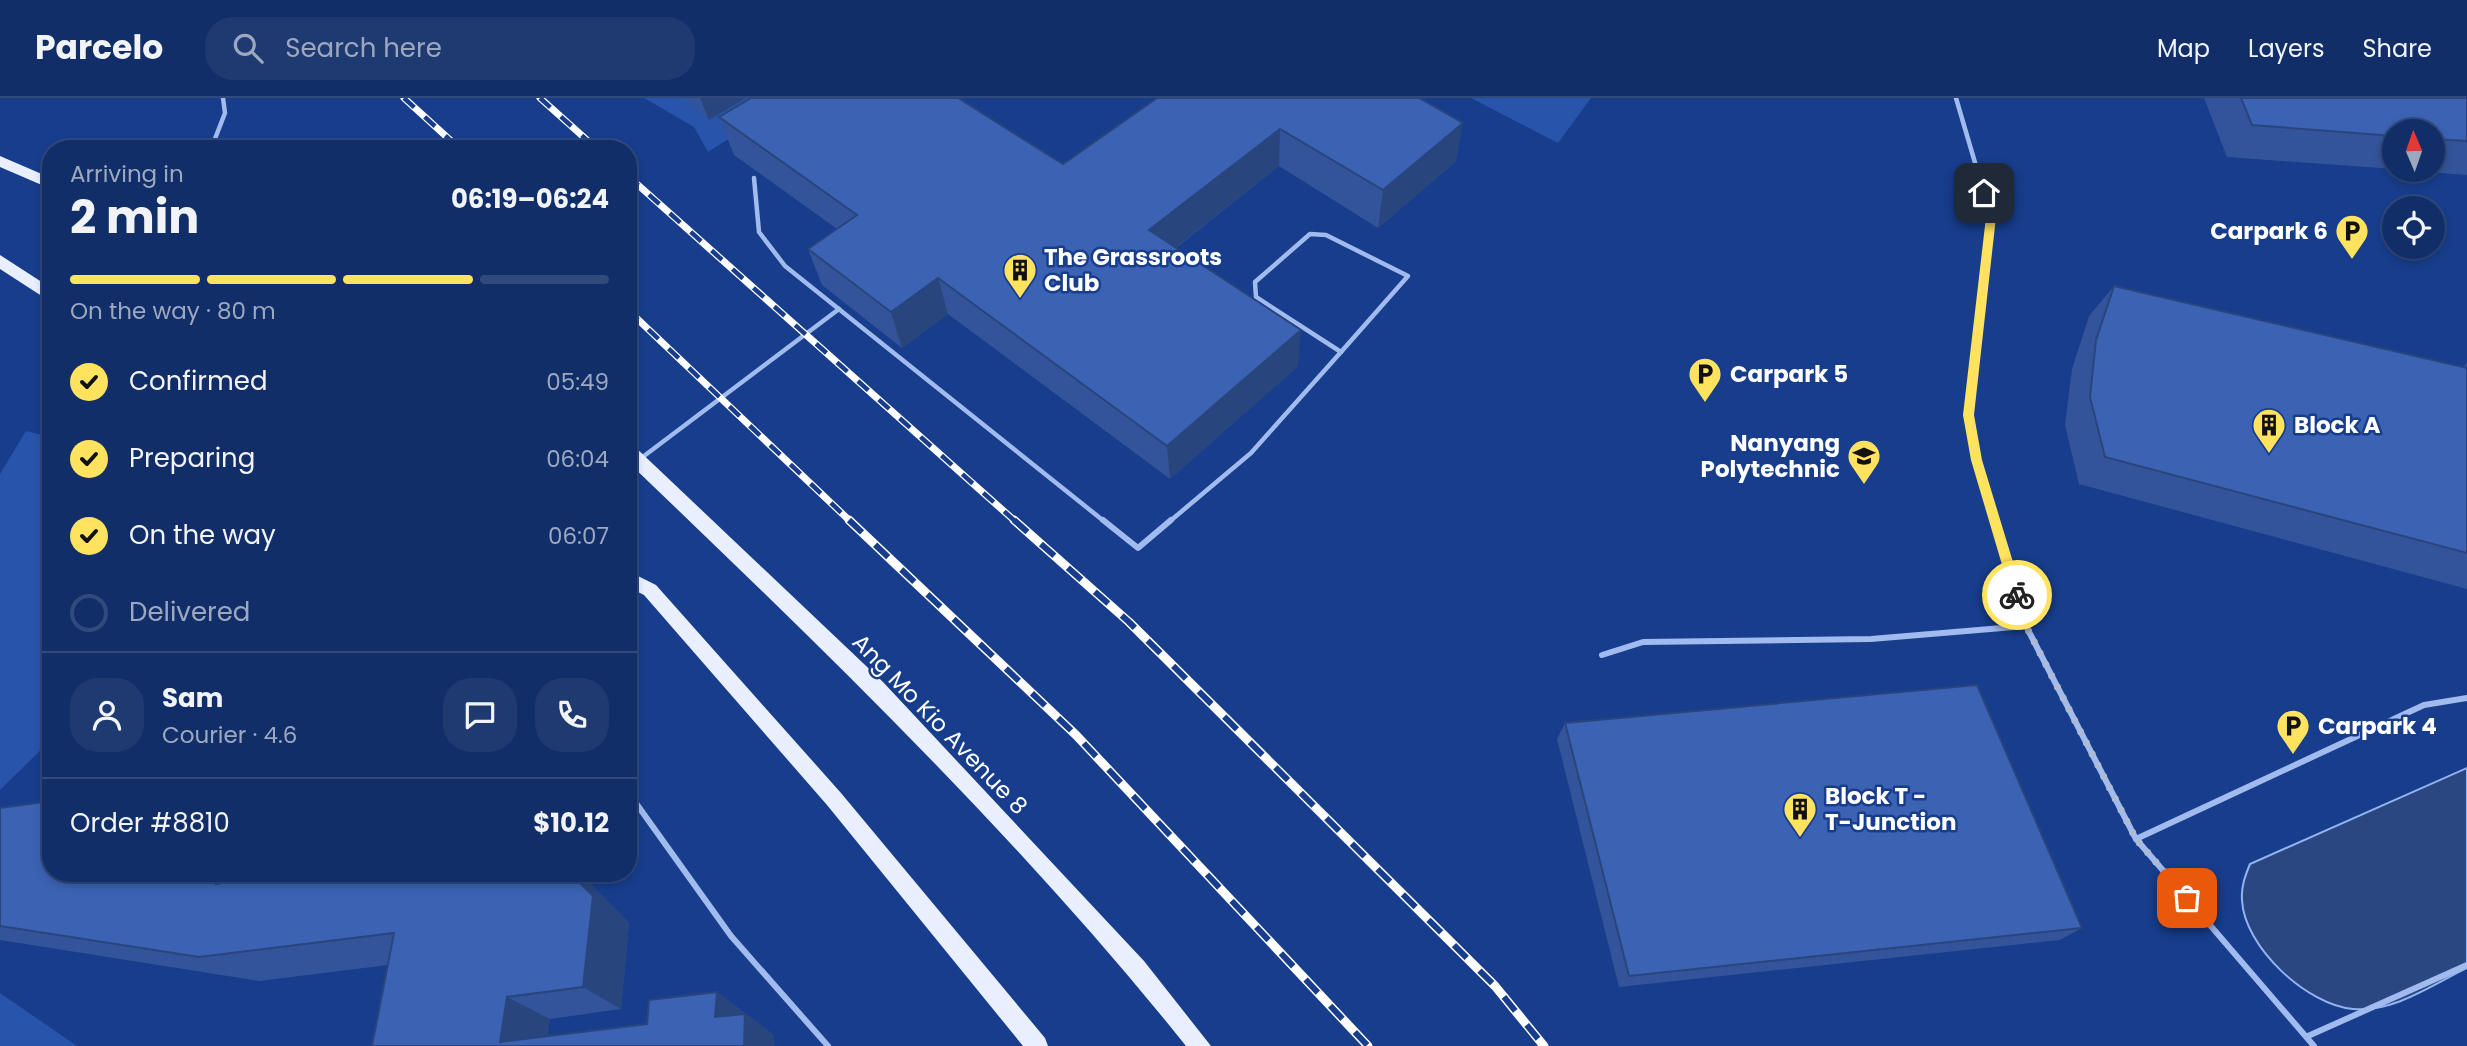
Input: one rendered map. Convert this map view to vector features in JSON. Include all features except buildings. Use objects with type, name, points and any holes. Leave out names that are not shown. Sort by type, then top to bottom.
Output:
[{"type":"main road","points":[[0,160],[42,180]]},
{"type":"main road","points":[[0,261],[42,290]]},
{"type":"main road","name":"Ang Mo Kio Avenue 8","points":[[637,460],[876,688],[1137,968],[1200,1046]]},
{"type":"main road","points":[[637,583],[650,590],[834,799],[1037,1046]]},
{"type":"lane","points":[[214,140],[225,113],[223,98]]},
{"type":"lane","points":[[1956,98],[1991,217],[1968,415],[1976,460],[2026,626],[2136,839],[2314,1046]]},
{"type":"lane","points":[[754,178],[759,232],[785,266],[1138,548],[1251,453],[1342,353],[1408,276],[1317,234],[1305,236],[1255,282],[1256,298],[1342,353]]},
{"type":"lane","points":[[637,453],[839,310]]},
{"type":"lane","points":[[1602,655],[1643,642],[1780,638],[1871,639],[2026,626]]},
{"type":"lane","points":[[2136,839],[2424,705],[2467,698]]},
{"type":"lane","points":[[637,805],[731,936],[828,1046]]},
{"type":"lane","points":[[2308,1037],[2467,965]]},
{"type":"shaded area","points":[[644,98],[793,98],[708,152],[694,127]]},
{"type":"shaded area","points":[[1471,98],[1591,98],[1558,143]]},
{"type":"shaded area","points":[[26,431],[42,435],[42,749],[0,790],[0,474]]},
{"type":"shaded area","points":[[2467,768],[2467,968],[2412,996],[2383,1007],[2368,1009],[2335,1005],[2317,997],[2281,971],[2266,954],[2245,918],[2242,891],[2250,864]]},
{"type":"shaded area","points":[[0,993],[77,1046],[0,1046]]},
{"type":"railway","points":[[404,98],[450,140]]},
{"type":"railway","points":[[540,98],[587,140]]},
{"type":"railway","points":[[637,184],[1016,522]]},
{"type":"railway","points":[[637,319],[851,522]]},
{"type":"railway","points":[[849,520],[1076,735],[1368,1046]]},
{"type":"railway","points":[[1014,520],[1129,622],[1495,986],[1544,1046]]},
{"type":"way so far","points":[[2017,595],[2026,626],[2136,839],[2187,898]]},
{"type":"place","name":"Carpark 6","points":[[2352,261]]},
{"type":"place","name":"The Grassroots Club","points":[[1020,300]]},
{"type":"place","name":"Carpark 5","points":[[1705,404]]},
{"type":"place","name":"Block A","points":[[2269,455]]},
{"type":"place","name":"Nanyang Polytechnic","points":[[1864,486]]},
{"type":"place","name":"Carpark 4","points":[[2293,756]]},
{"type":"place","name":"Block T - T-Junction","points":[[1800,839]]},
{"type":"route","points":[[1984,193],[1991,217],[1985,250],[1968,415],[1976,460],[2017,595]]}]
